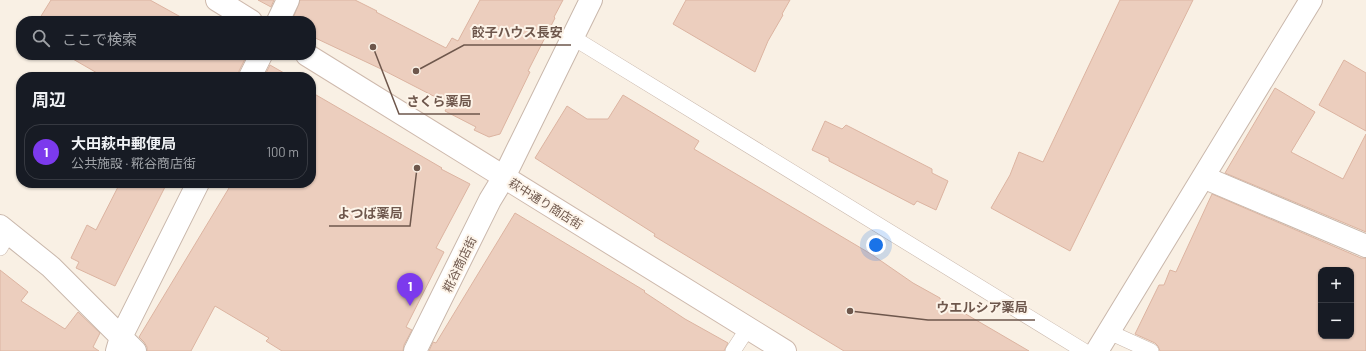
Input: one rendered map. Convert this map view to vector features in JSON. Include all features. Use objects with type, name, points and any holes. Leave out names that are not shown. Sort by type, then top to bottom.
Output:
[{"type":"street","points":[[217,0],[243,16]]},
{"type":"street","points":[[280,16],[288,0]]},
{"type":"street","name":"糀谷商店街","points":[[415,351],[490,200],[504,177],[591,0]]},
{"type":"street","points":[[1097,351],[1311,0]]},
{"type":"street","points":[[252,72],[258,60]]},
{"type":"street","name":"萩中通り商店街","points":[[315,60],[786,351]]},
{"type":"street","points":[[1203,177],[1366,246]]},
{"type":"street","points":[[3,235],[51,267],[124,346],[196,188]]},
{"type":"lane","points":[[572,38],[1084,351]]},
{"type":"lane","points":[[733,351],[748,328]]},
{"type":"lane","points":[[1109,332],[1151,351]]},
{"type":"building","points":[[51,0],[150,0],[179,16],[41,16]]},
{"type":"building","points":[[258,0],[274,0],[271,7]]},
{"type":"building","points":[[300,0],[355,0],[446,48],[452,38],[458,41],[480,0],[563,0],[528,71],[530,72],[500,134],[489,137],[474,130],[476,127],[445,111],[449,104],[379,68],[316,38],[316,16],[294,16]]},
{"type":"building","points":[[686,0],[790,0],[768,41],[755,72],[673,24]]},
{"type":"building","points":[[1120,0],[1193,0],[1070,251],[991,208],[1010,175],[1019,152],[1043,162]]},
{"type":"building","points":[[75,60],[244,60],[239,72],[95,72]]},
{"type":"building","points":[[1344,60],[1366,73],[1366,131],[1319,105]]},
{"type":"building","points":[[270,65],[282,72],[266,72]]},
{"type":"building","points":[[1275,88],[1315,112],[1291,152],[1343,179],[1366,134],[1366,232],[1225,173]]},
{"type":"building","points":[[316,95],[442,168],[441,169],[470,184],[436,248],[444,252],[406,327],[412,330],[404,345],[403,351],[282,351],[266,341],[269,338],[215,306],[191,351],[147,351],[147,347],[139,337],[229,188],[316,188]]},
{"type":"building","points":[[623,95],[699,141],[694,149],[871,254],[913,283],[1029,351],[844,351],[654,236],[655,234],[535,158],[567,106],[587,119],[608,119]]},
{"type":"building","points":[[825,121],[842,129],[846,125],[932,169],[932,173],[948,181],[936,210],[917,201],[914,205],[829,161],[829,158],[812,150]]},
{"type":"building","points":[[117,188],[164,188],[115,286],[76,268],[79,262],[71,258],[87,225],[96,230]]},
{"type":"building","points":[[1212,194],[1361,258],[1366,258],[1366,351],[1160,351],[1155,343],[1135,334],[1159,285],[1164,285],[1170,270],[1176,272]]},
{"type":"building","points":[[515,213],[645,291],[644,292],[685,319],[728,343],[724,351],[429,351],[433,342],[436,343]]},
{"type":"building","points":[[0,270],[28,292],[21,301],[65,329],[78,312],[100,333],[93,347],[99,351],[0,351]]},
{"type":"place","name":"さくら薬局","points":[[373,47]]},
{"type":"place","name":"餃子ハウス長安","points":[[416,71]]},
{"type":"place","name":"よつば薬局","points":[[417,168]]},
{"type":"place","name":"大田萩中郵便局","points":[[410,306]]},
{"type":"place","name":"ウエルシア薬局","points":[[850,311]]}]
